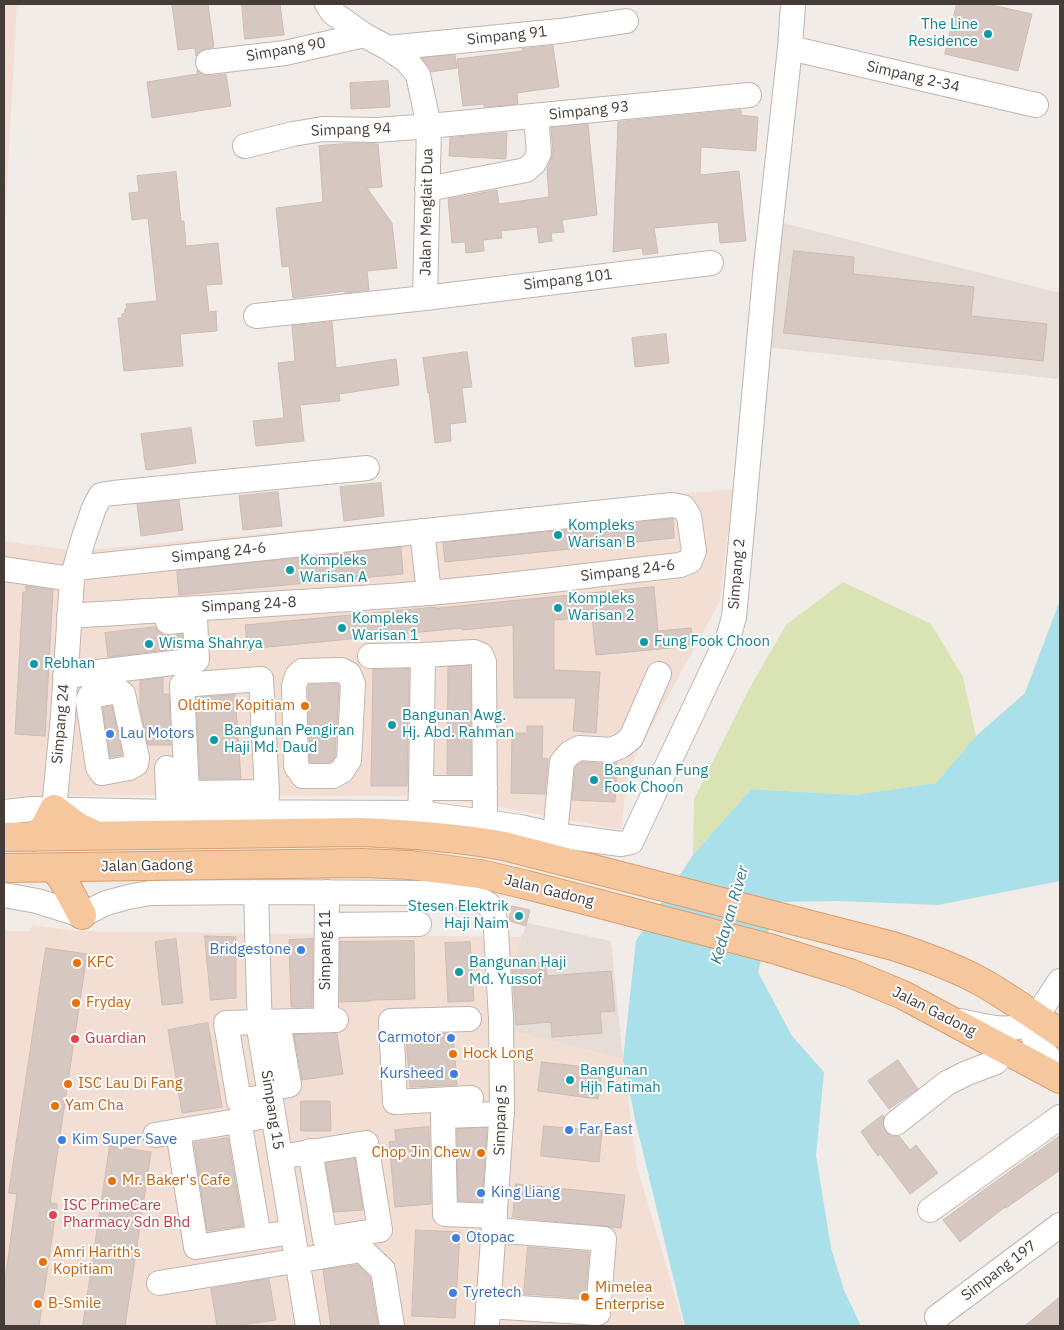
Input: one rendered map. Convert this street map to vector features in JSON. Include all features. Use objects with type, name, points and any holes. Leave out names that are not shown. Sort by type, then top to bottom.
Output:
[{"type":"main road","points":[[33,837],[44,828],[54,809],[78,827],[97,836]]},
{"type":"main road","name":"Jalan Gadong","points":[[4,837],[360,832],[407,834],[468,840],[504,846],[557,847],[893,946],[931,959],[976,979],[1060,1033]]},
{"type":"main road","name":"Jalan Gadong","points":[[4,868],[362,862],[480,874],[773,949],[850,973],[903,995],[1060,1079]]},
{"type":"main road","points":[[82,915],[90,878],[95,867]]},
{"type":"main road","points":[[53,868],[62,878],[82,915]]},
{"type":"street","name":"Jalan Menglait Dua","points":[[256,316],[425,298],[429,126],[418,75],[407,61],[364,35],[333,13],[326,4]]},
{"type":"street","points":[[790,48],[793,4]]},
{"type":"street","name":"Simpang 91","points":[[388,48],[560,31],[626,21]]},
{"type":"street","name":"Simpang 90","points":[[208,62],[284,53],[364,35]]},
{"type":"street","name":"Simpang 2-34","points":[[790,48],[1036,106]]},
{"type":"street","name":"Simpang 2","points":[[557,847],[631,842],[729,635],[734,617],[774,276],[790,48]]},
{"type":"street","name":"Simpang 93","points":[[429,126],[749,95]]},
{"type":"street","points":[[427,189],[526,170],[539,153],[536,116]]},
{"type":"street","name":"Simpang 94","points":[[245,146],[293,134],[323,129],[377,130],[429,126]]},
{"type":"street","name":"Simpang 101","points":[[425,298],[711,263]]},
{"type":"street","name":"Simpang 24","points":[[54,809],[63,716],[68,624],[74,574],[83,540],[94,508],[101,495],[113,492],[367,468]]},
{"type":"street","name":"Simpang 24-6","points":[[4,569],[74,574],[422,530],[672,505],[683,507],[689,516],[694,551],[690,560],[680,565],[429,593]]},
{"type":"street","points":[[422,530],[429,593]]},
{"type":"street","name":"Simpang 24-8","points":[[68,624],[165,609],[238,607],[429,593]]},
{"type":"street","points":[[65,676],[197,660],[195,619],[68,624]]},
{"type":"street","points":[[370,656],[474,652],[482,655],[484,662],[485,822]]},
{"type":"street","points":[[420,813],[423,655]]},
{"type":"street","points":[[303,776],[333,776],[342,771],[349,760],[353,684],[349,674],[341,670],[302,670],[296,676],[294,686],[296,766],[303,776],[305,812]]},
{"type":"street","points":[[266,802],[261,679],[182,685],[187,793],[266,802],[305,812],[420,813],[520,827],[557,847],[562,762],[570,753],[579,748],[611,750],[621,746],[631,738],[660,674]]},
{"type":"street","points":[[63,716],[89,712]]},
{"type":"street","points":[[168,768],[169,812]]},
{"type":"street","points":[[421,788],[485,788]]},
{"type":"street","points":[[4,812],[32,809],[169,812],[266,802]]},
{"type":"street","name":"Simpang 15","points":[[256,892],[269,1022],[260,1034],[308,1326]]},
{"type":"street","points":[[4,895],[37,901],[82,915],[106,903],[150,893],[327,892]]},
{"type":"street","name":"Simpang 5","points":[[327,892],[455,895],[481,900],[489,905],[494,914],[501,1019],[502,1114],[488,1316]]},
{"type":"street","name":"Simpang 11","points":[[269,1022],[331,1014],[326,925],[327,892]]},
{"type":"street","points":[[326,925],[419,924]]},
{"type":"street","points":[[948,1019],[1006,1029],[1016,1028],[1035,1016],[1060,981]]},
{"type":"street","points":[[1035,1016],[1034,1039],[1060,1072]]},
{"type":"street","points":[[469,1019],[391,1021],[395,1102],[471,1098]]},
{"type":"street","points":[[269,1022],[226,1023],[240,1101],[270,1100]]},
{"type":"street","points":[[896,1123],[947,1083],[996,1062],[1005,1050]]},
{"type":"street","points":[[155,1135],[239,1120],[270,1100]]},
{"type":"street","points":[[488,1316],[598,1313],[604,1239],[445,1214],[443,1116],[502,1114]]},
{"type":"street","points":[[930,1210],[1060,1116]]},
{"type":"street","points":[[239,1120],[259,1237]]},
{"type":"street","points":[[178,1131],[196,1247],[259,1237],[294,1245],[362,1250],[383,1270],[392,1326]]},
{"type":"street","points":[[159,1283],[294,1245],[380,1230],[366,1143],[280,1157]]},
{"type":"street","points":[[310,1152],[325,1239]]},
{"type":"street","name":"Simpang 197","points":[[937,1317],[1060,1224]]},
{"type":"shaded area","points":[[4,4],[17,4],[4,239]]},
{"type":"shaded area","points":[[779,222],[1060,293],[1060,359],[1058,379],[765,347]]},
{"type":"shaded area","points":[[733,489],[720,601],[628,770],[621,830],[505,808],[421,796],[146,795],[4,797],[4,541],[77,551]]},
{"type":"shaded area","points":[[528,923],[611,941],[623,1059],[512,1031],[508,956],[517,956],[521,937]]},
{"type":"shaded area","points":[[32,925],[76,931],[521,937],[517,957],[508,956],[512,1031],[623,1059],[637,1167],[684,1326],[4,1326],[4,931],[31,931]]},
{"type":"green space","points":[[843,582],[931,624],[963,677],[976,736],[936,783],[854,795],[751,789],[693,855],[694,799],[749,689],[786,625]]},
{"type":"water","name":"Kedayan River","points":[[1060,600],[1060,881],[938,905],[838,901],[776,902],[758,972],[792,1036],[824,1072],[816,1155],[831,1248],[844,1290],[861,1326],[685,1326],[635,1119],[623,1060],[636,941],[693,855],[751,789],[854,795],[936,783],[976,736],[1025,693]]},
{"type":"building","points":[[208,4],[214,47],[200,51],[196,56],[195,48],[178,50],[172,5]]},
{"type":"building","points":[[242,4],[280,4],[284,35],[245,39]]},
{"type":"building","name":"The Line Residence","points":[[957,4],[987,4],[1032,14],[1018,71],[945,54]]},
{"type":"building","points":[[553,46],[559,87],[517,93],[518,104],[484,107],[484,104],[463,106],[457,59]]},
{"type":"building","points":[[455,55],[457,68],[431,72],[422,58]]},
{"type":"building","points":[[197,70],[209,76],[226,74],[231,106],[152,118],[147,82],[197,74]]},
{"type":"building","points":[[388,81],[390,107],[351,109],[350,83]]},
{"type":"building","points":[[741,110],[741,115],[758,117],[756,151],[701,147],[700,175],[739,171],[746,241],[720,243],[718,222],[654,228],[658,253],[643,255],[642,248],[613,252],[618,122]]},
{"type":"building","points":[[588,124],[597,215],[562,220],[564,232],[551,233],[552,241],[539,243],[537,227],[501,231],[502,238],[483,240],[484,251],[466,253],[465,242],[452,243],[448,199],[497,190],[499,204],[549,197],[547,169],[553,152],[551,128]]},
{"type":"building","points":[[507,133],[506,159],[449,156],[450,138]]},
{"type":"building","points":[[356,143],[378,144],[382,187],[367,188],[392,223],[397,268],[367,271],[369,290],[345,293],[345,291],[293,298],[289,266],[282,267],[276,208],[323,202],[319,146]]},
{"type":"building","points":[[176,172],[181,221],[184,221],[186,246],[218,243],[222,284],[206,285],[209,312],[216,311],[217,331],[180,334],[183,366],[124,371],[118,318],[122,318],[122,314],[125,313],[125,309],[127,309],[126,304],[157,301],[148,218],[132,220],[129,193],[139,192],[137,176]]},
{"type":"building","points":[[794,251],[854,257],[853,274],[974,287],[971,316],[1047,324],[1043,361],[784,333]]},
{"type":"building","points":[[332,322],[336,368],[396,359],[399,385],[339,394],[340,401],[300,405],[304,441],[256,446],[253,421],[284,418],[278,363],[295,361],[292,326]]},
{"type":"building","points":[[666,334],[669,363],[635,367],[632,338]]},
{"type":"building","points":[[467,352],[472,387],[462,388],[466,422],[450,424],[451,441],[435,443],[423,358]]},
{"type":"building","points":[[191,428],[196,463],[146,470],[141,434]]},
{"type":"building","points":[[381,483],[384,516],[344,521],[340,487]]},
{"type":"building","points":[[278,492],[282,526],[243,530],[239,496]]},
{"type":"building","points":[[179,500],[183,530],[141,536],[137,504]]},
{"type":"building","name":"Kompleks Warisan B","points":[[673,519],[674,538],[445,562],[443,543]]},
{"type":"building","name":"Kompleks Warisan A","points":[[401,547],[403,574],[179,595],[177,571]]},
{"type":"building","name":"Rebhan","points":[[26,586],[53,590],[45,736],[15,734],[23,592],[26,592]]},
{"type":"building","points":[[654,587],[658,631],[691,628],[693,646],[596,655],[592,617],[554,620],[554,670],[600,672],[596,733],[573,731],[576,698],[514,698],[513,625],[462,630],[462,628],[248,649],[245,625],[436,608]]},
{"type":"building","points":[[156,627],[163,635],[182,634],[183,648],[108,657],[105,633]]},
{"type":"building","points":[[470,666],[471,774],[447,774],[448,667]]},
{"type":"building","name":"Bangunan Awg. Hj. Abd. Rahman","points":[[409,669],[407,786],[371,786],[373,670]]},
{"type":"building","points":[[163,678],[163,694],[169,694],[171,745],[148,745],[140,707],[140,681]]},
{"type":"building","points":[[338,684],[335,756],[329,762],[310,762],[309,685]]},
{"type":"building","name":"Bangunan Pengiran Haji Md. Daud","points":[[235,695],[241,779],[200,779],[196,698]]},
{"type":"building","points":[[112,706],[122,755],[110,757],[103,708]]},
{"type":"building","points":[[527,726],[543,726],[542,758],[548,759],[545,794],[511,793],[512,733],[527,733]]},
{"type":"building","name":"Bangunan Fung Fook Choon","points":[[582,762],[610,764],[617,762],[615,802],[572,800],[575,768]]},
{"type":"building","name":"Stesen Elektrik Haji Naim","points":[[512,906],[530,910],[526,926],[509,921]]},
{"type":"building","points":[[205,936],[236,937],[236,998],[211,1000]]},
{"type":"building","points":[[176,939],[183,1003],[162,1005],[155,942]]},
{"type":"building","points":[[313,939],[312,1007],[291,1007],[289,940]]},
{"type":"building","points":[[414,941],[415,999],[340,1002],[340,942]]},
{"type":"building","name":"Bangunan Haji Md. Yussof","points":[[470,942],[474,1001],[448,1002],[445,943]]},
{"type":"building","points":[[46,948],[87,954],[50,1203],[57,1204],[39,1326],[4,1326],[4,1287],[17,1194],[9,1193]]},
{"type":"building","points":[[545,962],[547,976],[611,971],[615,1011],[600,1012],[602,1033],[552,1037],[551,1022],[516,1025],[512,965]]},
{"type":"building","points":[[208,1023],[222,1107],[182,1113],[168,1030]]},
{"type":"building","points":[[453,1033],[457,1085],[410,1087],[406,1036]]},
{"type":"building","points":[[337,1034],[343,1074],[302,1080],[294,1035]]},
{"type":"building","points":[[898,1060],[918,1089],[889,1109],[868,1081]]},
{"type":"building","name":"Bangunan Hjh Fatimah","points":[[542,1062],[602,1069],[598,1099],[538,1091]]},
{"type":"building","points":[[301,1101],[330,1101],[331,1131],[301,1131]]},
{"type":"building","points":[[883,1115],[883,1125],[886,1132],[891,1136],[899,1136],[910,1150],[916,1145],[938,1173],[910,1194],[880,1154],[878,1156],[861,1132]]},
{"type":"building","points":[[544,1126],[602,1131],[599,1162],[541,1156]]},
{"type":"building","points":[[429,1127],[431,1204],[395,1207],[389,1142],[396,1141],[395,1130]]},
{"type":"building","points":[[487,1128],[482,1202],[458,1201],[457,1129]]},
{"type":"building","points":[[1060,1136],[1060,1170],[1005,1207],[960,1242],[943,1220]]},
{"type":"building","points":[[228,1138],[243,1226],[207,1231],[194,1143]]},
{"type":"building","points":[[110,1146],[151,1152],[125,1326],[83,1326]]},
{"type":"building","points":[[355,1159],[363,1210],[334,1212],[326,1163]]},
{"type":"building","points":[[516,1184],[625,1195],[621,1228],[513,1217]]},
{"type":"building","points":[[416,1230],[460,1232],[455,1318],[412,1316]]},
{"type":"building","points":[[528,1247],[589,1252],[585,1298],[524,1294]]},
{"type":"building","points":[[358,1265],[370,1277],[378,1326],[331,1326],[323,1270]]},
{"type":"building","points":[[269,1279],[276,1320],[234,1326],[217,1326],[211,1289]]},
{"type":"building","points":[[1060,1297],[1060,1326],[1025,1326]]},
{"type":"place","name":"The Line Residence","points":[[988,34]]},
{"type":"place","name":"Kompleks Warisan B","points":[[558,535]]},
{"type":"place","name":"Kompleks Warisan A","points":[[290,570]]},
{"type":"place","name":"Kompleks Warisan 2","points":[[558,608]]},
{"type":"place","name":"Kompleks Warisan 1","points":[[342,628]]},
{"type":"place","name":"Fung Fook Choon","points":[[644,642]]},
{"type":"place","name":"Wisma Shahrya","points":[[149,644]]},
{"type":"place","name":"Rebhan","points":[[34,664]]},
{"type":"place","name":"Oldtime Kopitiam","points":[[305,706]]},
{"type":"place","name":"Bangunan Awg. Hj. Abd. Rahman","points":[[392,725]]},
{"type":"place","name":"Lau Motors","points":[[110,734]]},
{"type":"place","name":"Bangunan Pengiran Haji Md. Daud","points":[[214,740]]},
{"type":"place","name":"Bangunan Fung Fook Choon","points":[[594,780]]},
{"type":"place","name":"Stesen Elektrik Haji Naim","points":[[519,916]]},
{"type":"place","name":"Bridgestone","points":[[301,950]]},
{"type":"place","name":"KFC","points":[[77,963]]},
{"type":"place","name":"Bangunan Haji Md. Yussof","points":[[459,972]]},
{"type":"place","name":"Fryday","points":[[76,1003]]},
{"type":"place","name":"Carmotor","points":[[451,1038]]},
{"type":"place","name":"Guardian","points":[[75,1039]]},
{"type":"place","name":"Hock Long","points":[[453,1054]]},
{"type":"place","name":"Kursheed","points":[[454,1074]]},
{"type":"place","name":"Bangunan Hjh Fatimah","points":[[570,1080]]},
{"type":"place","name":"ISC Lau Di Fang","points":[[68,1084]]},
{"type":"place","name":"Yam Cha","points":[[55,1106]]},
{"type":"place","name":"Far East","points":[[569,1130]]},
{"type":"place","name":"Kim Super Save","points":[[62,1140]]},
{"type":"place","name":"Chop Jin Chew","points":[[481,1153]]},
{"type":"place","name":"Mr. Baker's Cafe","points":[[112,1181]]},
{"type":"place","name":"King Liang","points":[[481,1193]]},
{"type":"place","name":"ISC PrimeCare Pharmacy Sdn Bhd","points":[[53,1215]]},
{"type":"place","name":"Otopac","points":[[456,1238]]},
{"type":"place","name":"Amri Harith's Kopitiam","points":[[43,1262]]},
{"type":"place","name":"Tyretech","points":[[453,1293]]},
{"type":"place","name":"Mimelea Enterprise","points":[[585,1297]]},
{"type":"place","name":"B-Smile","points":[[38,1304]]}]
